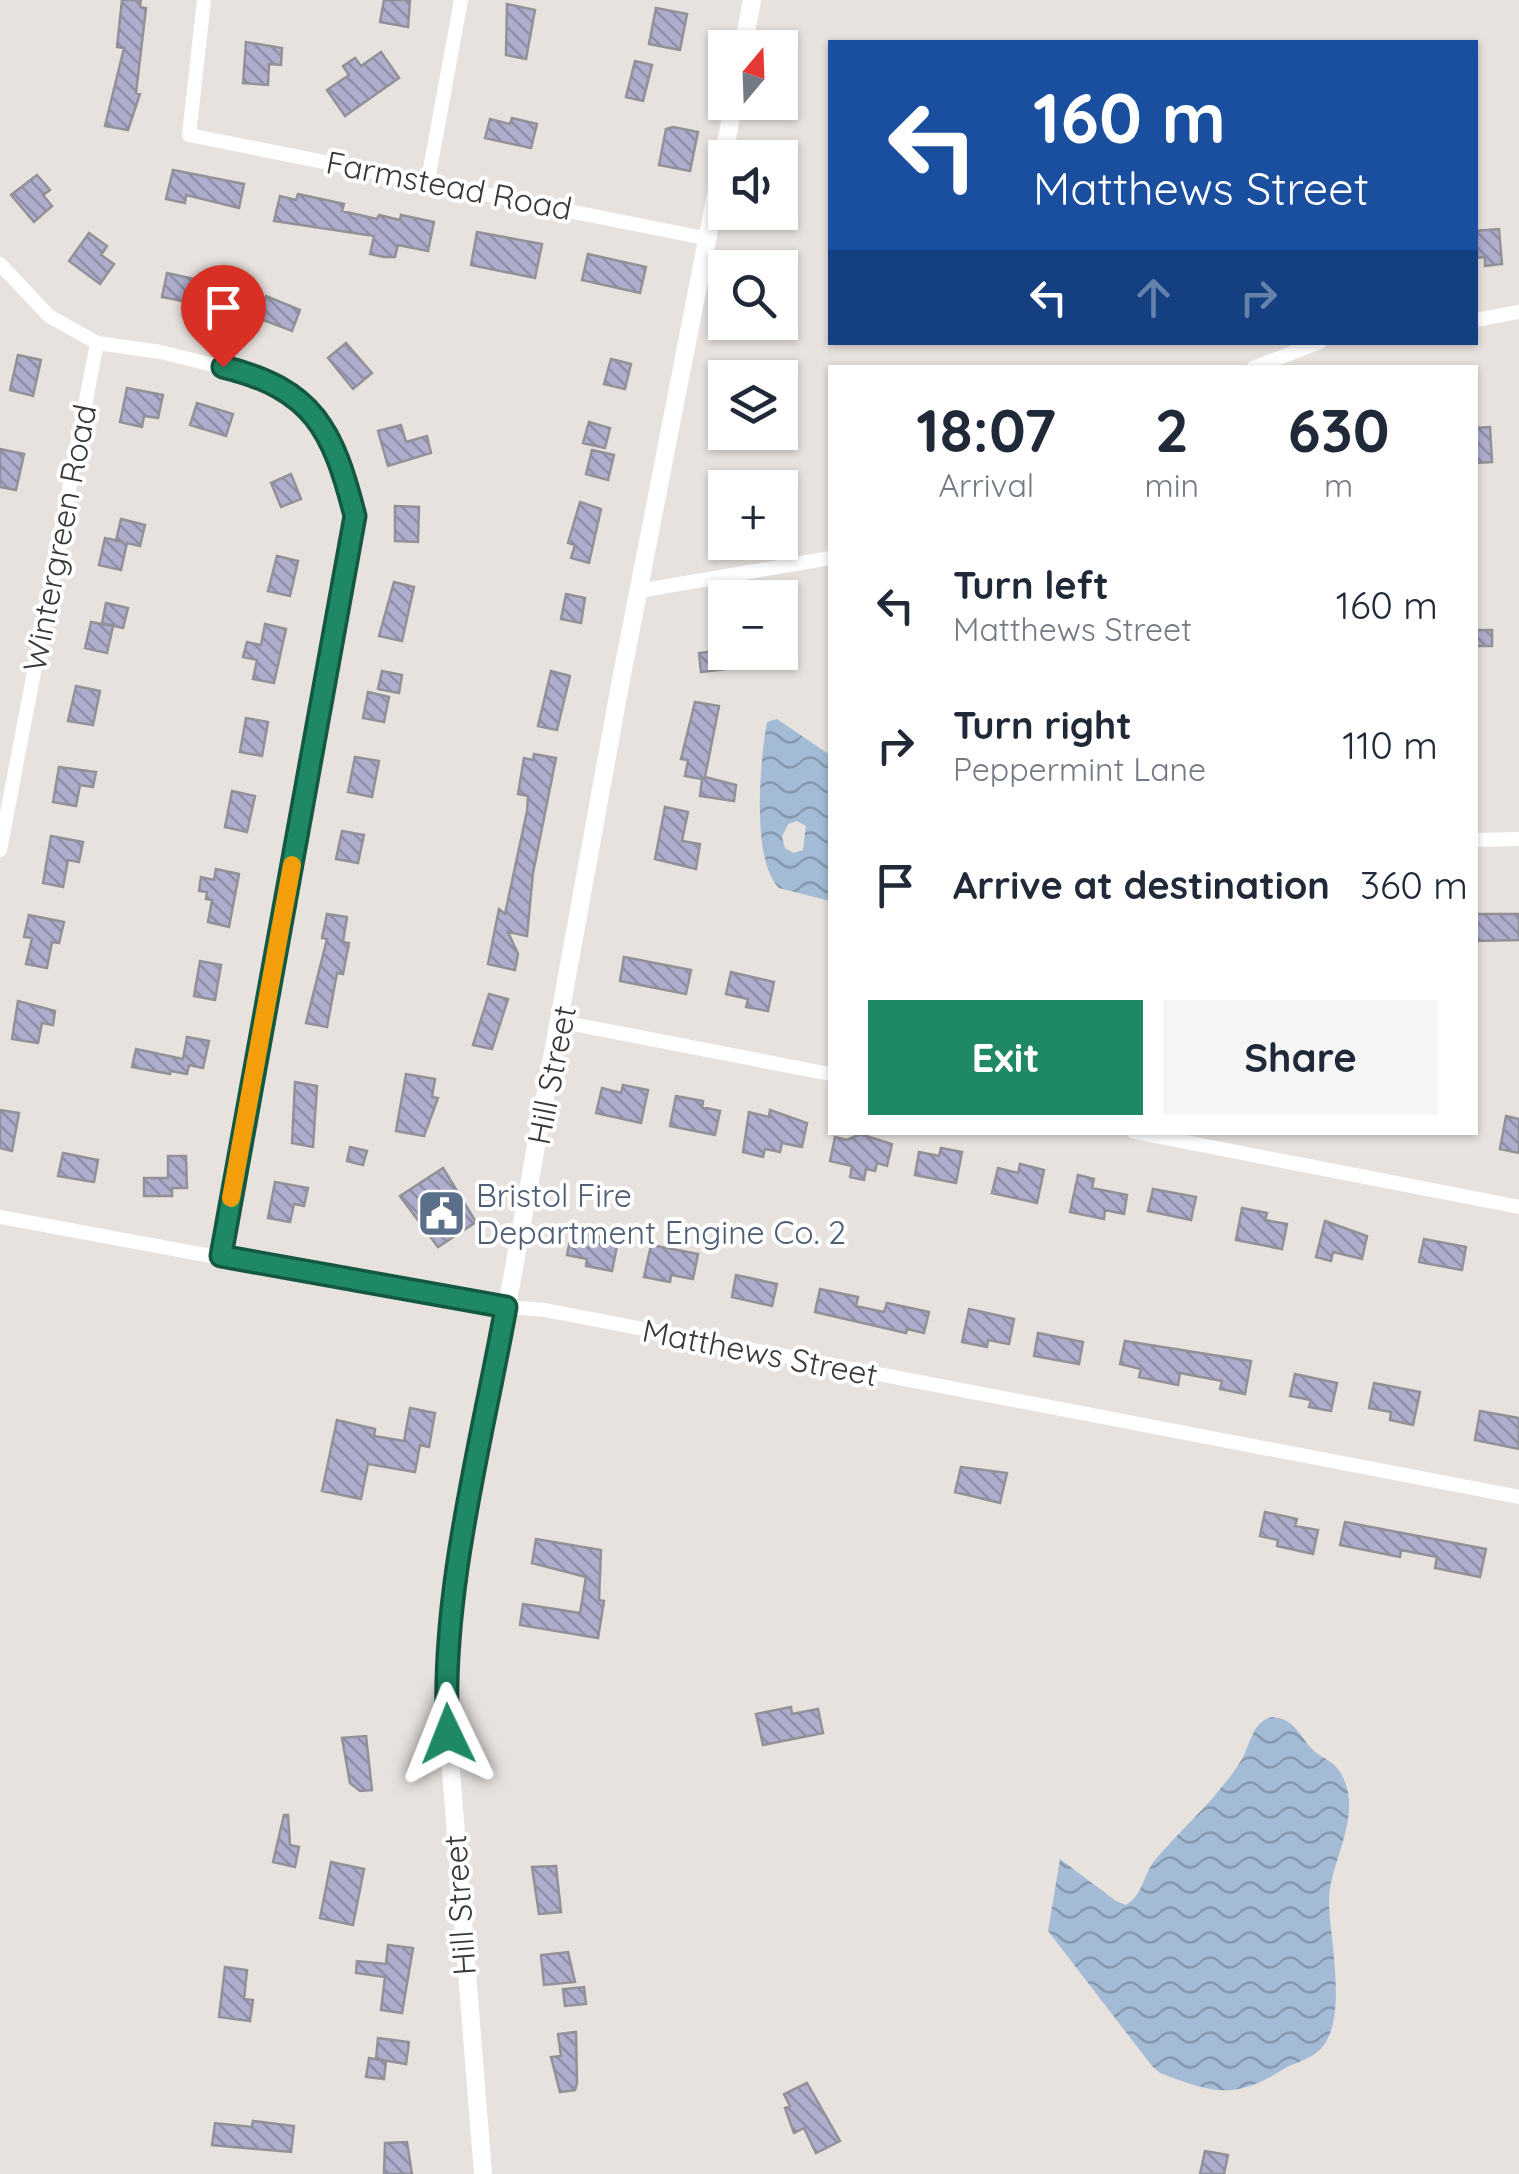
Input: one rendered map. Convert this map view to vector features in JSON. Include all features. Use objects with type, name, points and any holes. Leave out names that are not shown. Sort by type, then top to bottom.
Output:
[{"type":"street","name":"Farmstead Road","points":[[204,0],[189,135],[709,239]]},
{"type":"street","points":[[428,180],[461,0]]},
{"type":"street","points":[[747,30],[752,0]]},
{"type":"street","name":"Hill Street","points":[[483,2174],[445,1696],[452,1608],[639,591],[731,120]]},
{"type":"street","points":[[0,264],[49,316],[97,343],[161,352],[254,374],[296,396],[338,448],[355,516],[221,1256]]},
{"type":"street","points":[[1478,319],[1519,312]]},
{"type":"street","name":"Wintergreen Road","points":[[0,850],[97,343]]},
{"type":"street","points":[[1260,365],[1312,345]]},
{"type":"street","points":[[639,591],[828,558]]},
{"type":"street","points":[[1478,840],[1519,839]]},
{"type":"street","points":[[562,1022],[828,1074]]},
{"type":"street","points":[[1150,1135],[1519,1206]]},
{"type":"street","name":"Matthews Street","points":[[0,1217],[506,1307],[544,1310],[1519,1497]]},
{"type":"water","points":[[777,719],[828,754],[828,900],[779,888],[770,875],[761,833],[767,722]],"holes":[[[797,821],[806,826],[803,850],[793,853],[785,848],[782,837],[788,824]]]},
{"type":"water","points":[[1272,1717],[1295,1728],[1337,1768],[1347,1787],[1348,1819],[1329,1898],[1336,1979],[1333,2023],[1327,2040],[1308,2058],[1249,2086],[1208,2089],[1160,2073],[1152,2066],[1048,1931],[1060,1859],[1126,1905],[1136,1896],[1155,1860],[1233,1773],[1256,1728]]},
{"type":"building","points":[[122,0],[141,0],[140,7],[146,8],[136,93],[140,94],[128,130],[105,126],[124,48],[117,47]]},
{"type":"building","points":[[384,0],[410,0],[408,27],[380,22]]},
{"type":"building","points":[[507,4],[535,10],[526,59],[506,55]]},
{"type":"building","points":[[656,8],[687,14],[680,50],[649,44]]},
{"type":"building","points":[[246,42],[282,48],[281,65],[269,64],[268,85],[243,83]]},
{"type":"building","points":[[381,52],[399,78],[345,116],[327,90],[349,75],[343,66],[355,58],[361,66]]},
{"type":"building","points":[[635,61],[652,65],[643,101],[626,97]]},
{"type":"building","points":[[512,118],[537,124],[531,148],[485,138],[490,119],[510,124]]},
{"type":"building","points":[[666,129],[698,132],[690,171],[659,165]]},
{"type":"building","points":[[173,170],[244,184],[239,208],[186,195],[185,203],[166,199]]},
{"type":"building","points":[[37,175],[50,190],[43,195],[52,206],[34,222],[11,195]]},
{"type":"building","points":[[298,194],[344,204],[342,211],[377,219],[379,215],[400,220],[401,215],[434,222],[428,251],[398,245],[395,257],[384,257],[370,254],[374,236],[274,221],[280,196],[296,200]]},
{"type":"building","points":[[1499,229],[1502,264],[1485,266],[1485,257],[1478,258],[1478,231]]},
{"type":"building","points":[[477,232],[542,244],[535,278],[471,265]]},
{"type":"building","points":[[89,233],[107,246],[101,255],[114,264],[100,284],[69,261]]},
{"type":"building","points":[[588,254],[646,267],[640,293],[582,280]]},
{"type":"building","points":[[167,273],[203,281],[198,304],[162,297]]},
{"type":"building","points":[[266,296],[300,310],[292,331],[258,318]]},
{"type":"building","points":[[346,343],[372,373],[353,389],[328,358]]},
{"type":"building","points":[[18,355],[41,360],[33,396],[10,390]]},
{"type":"building","points":[[611,359],[631,364],[625,389],[604,384]]},
{"type":"building","points":[[127,388],[163,395],[158,418],[144,416],[142,427],[120,422]]},
{"type":"building","points":[[197,403],[233,414],[226,436],[190,425]]},
{"type":"building","points":[[589,422],[610,428],[605,448],[583,443]]},
{"type":"building","points":[[401,425],[406,442],[427,436],[431,453],[388,466],[378,431]]},
{"type":"building","points":[[1490,427],[1492,462],[1478,463],[1478,428]]},
{"type":"building","points":[[0,449],[24,454],[16,490],[0,487]]},
{"type":"building","points":[[592,450],[614,455],[608,480],[586,474]]},
{"type":"building","points":[[291,474],[301,499],[281,507],[271,483]]},
{"type":"building","points":[[580,502],[601,509],[589,563],[571,558],[575,545],[568,543]]},
{"type":"building","points":[[395,506],[419,507],[418,542],[395,541]]},
{"type":"building","points":[[121,519],[145,525],[140,546],[127,543],[121,570],[99,565],[105,538],[116,540]]},
{"type":"building","points":[[277,556],[298,561],[290,596],[268,591]]},
{"type":"building","points":[[394,582],[414,587],[402,641],[379,636]]},
{"type":"building","points":[[566,594],[585,598],[581,623],[561,619]]},
{"type":"building","points":[[106,603],[128,608],[123,628],[102,623]]},
{"type":"building","points":[[91,622],[113,626],[107,653],[85,648]]},
{"type":"building","points":[[265,624],[286,629],[274,683],[253,679],[257,660],[243,657],[247,642],[261,645]]},
{"type":"building","points":[[1478,630],[1492,630],[1492,646],[1478,646]]},
{"type":"building","points":[[708,652],[708,670],[718,670],[701,672],[699,653]]},
{"type":"building","points":[[382,671],[402,675],[399,693],[378,689]]},
{"type":"building","points":[[551,671],[570,676],[557,730],[538,726]]},
{"type":"building","points":[[76,686],[100,691],[93,725],[68,721]]},
{"type":"building","points":[[368,692],[389,697],[384,722],[363,718]]},
{"type":"building","points":[[695,702],[719,706],[705,777],[736,785],[734,801],[700,796],[702,779],[685,776],[688,760],[681,759]]},
{"type":"building","points":[[246,718],[268,722],[262,756],[240,752]]},
{"type":"building","points":[[534,754],[556,758],[533,873],[527,936],[508,932],[518,954],[515,970],[488,964],[499,909],[505,914],[527,811],[528,796],[518,794],[524,758],[533,760]]},
{"type":"building","points":[[355,757],[379,761],[372,797],[348,792]]},
{"type":"building","points":[[59,767],[96,772],[93,787],[80,785],[76,806],[53,802]]},
{"type":"building","points":[[232,791],[255,796],[247,832],[225,827]]},
{"type":"building","points":[[665,807],[688,812],[682,841],[700,844],[696,869],[655,859]]},
{"type":"building","points":[[342,831],[364,835],[358,863],[336,859]]},
{"type":"building","points":[[51,836],[83,842],[79,862],[68,860],[63,887],[43,883]]},
{"type":"building","points":[[216,869],[239,874],[229,927],[208,922],[212,900],[206,899],[207,892],[199,891],[201,877],[214,880]]},
{"type":"building","points":[[327,914],[347,917],[343,942],[349,943],[343,974],[337,973],[327,1027],[306,1023],[327,939],[322,938]]},
{"type":"building","points":[[1478,914],[1519,914],[1519,940],[1478,941]]},
{"type":"building","points":[[29,915],[64,922],[59,943],[52,942],[47,968],[26,964],[32,938],[24,937]]},
{"type":"building","points":[[624,957],[691,970],[686,994],[620,981]]},
{"type":"building","points":[[200,961],[221,965],[215,1000],[194,996]]},
{"type":"building","points":[[731,972],[774,982],[768,1011],[746,1007],[748,999],[726,994]]},
{"type":"building","points":[[489,994],[508,999],[492,1049],[473,1045]]},
{"type":"building","points":[[18,1001],[55,1011],[53,1025],[42,1023],[38,1043],[12,1039]]},
{"type":"building","points":[[187,1037],[209,1041],[203,1068],[189,1065],[187,1074],[170,1074],[132,1067],[136,1049],[183,1059]]},
{"type":"building","points":[[406,1074],[435,1079],[432,1097],[438,1098],[424,1136],[396,1131]]},
{"type":"building","points":[[295,1082],[317,1086],[313,1147],[292,1143]]},
{"type":"building","points":[[623,1085],[648,1090],[641,1123],[596,1113],[602,1088],[621,1093]]},
{"type":"building","points":[[676,1096],[703,1101],[702,1107],[720,1111],[715,1135],[670,1126]]},
{"type":"building","points":[[0,1110],[19,1113],[12,1151],[0,1148]]},
{"type":"building","points":[[770,1110],[807,1123],[802,1147],[782,1143],[780,1152],[765,1149],[763,1157],[743,1152],[749,1112],[769,1117]]},
{"type":"building","points":[[1506,1116],[1519,1119],[1519,1153],[1500,1149]]},
{"type":"building","points":[[863,1135],[892,1144],[887,1166],[877,1163],[875,1171],[866,1169],[864,1180],[850,1177],[852,1166],[830,1161],[835,1137],[847,1140]]},
{"type":"building","points":[[350,1147],[367,1151],[363,1165],[347,1161]]},
{"type":"building","points":[[941,1148],[962,1152],[956,1183],[915,1175],[919,1152],[939,1156]]},
{"type":"building","points":[[63,1153],[98,1160],[94,1182],[58,1176]]},
{"type":"building","points":[[168,1156],[186,1156],[187,1188],[172,1188],[172,1196],[144,1196],[144,1178],[168,1178]]},
{"type":"building","points":[[1020,1164],[1044,1170],[1037,1203],[992,1193],[998,1168],[1018,1173]]},
{"type":"building","name":"Bristol Fire Department Engine Co. 2","points":[[443,1168],[476,1222],[438,1247],[400,1196]]},
{"type":"building","points":[[1078,1175],[1094,1179],[1092,1188],[1127,1195],[1124,1214],[1105,1210],[1104,1219],[1070,1212]]},
{"type":"building","points":[[275,1182],[308,1188],[304,1206],[294,1204],[290,1222],[268,1218]]},
{"type":"building","points":[[1153,1189],[1196,1197],[1191,1220],[1148,1211]]},
{"type":"building","points":[[1242,1208],[1267,1213],[1265,1220],[1287,1224],[1282,1249],[1236,1240]]},
{"type":"building","points":[[1325,1221],[1367,1236],[1362,1259],[1333,1252],[1331,1261],[1316,1257]]},
{"type":"building","points":[[572,1231],[618,1241],[612,1271],[586,1266],[587,1259],[567,1255]]},
{"type":"building","points":[[1424,1239],[1466,1247],[1462,1270],[1419,1262]]},
{"type":"building","points":[[651,1245],[698,1254],[693,1279],[671,1275],[670,1282],[644,1277]]},
{"type":"building","points":[[736,1275],[777,1284],[772,1306],[732,1297]]},
{"type":"building","points":[[820,1289],[858,1297],[856,1306],[884,1312],[887,1303],[929,1312],[924,1333],[907,1329],[906,1333],[815,1312]]},
{"type":"building","points":[[969,1309],[1014,1319],[1009,1344],[988,1340],[987,1347],[962,1342]]},
{"type":"building","points":[[1038,1333],[1083,1342],[1079,1364],[1034,1356]]},
{"type":"building","points":[[1125,1341],[1251,1361],[1245,1394],[1220,1389],[1222,1381],[1180,1373],[1178,1385],[1139,1377],[1141,1369],[1120,1364]]},
{"type":"building","points":[[1295,1374],[1337,1383],[1331,1411],[1309,1407],[1311,1400],[1290,1396]]},
{"type":"building","points":[[1374,1383],[1420,1392],[1413,1425],[1390,1420],[1391,1412],[1369,1408]]},
{"type":"building","points":[[410,1408],[435,1413],[429,1447],[420,1445],[415,1472],[368,1464],[361,1499],[322,1491],[337,1420],[375,1429],[374,1436],[404,1441]]},
{"type":"building","points":[[1480,1411],[1519,1418],[1519,1449],[1475,1440]]},
{"type":"building","points":[[961,1467],[1007,1473],[1000,1503],[955,1492]]},
{"type":"building","points":[[1265,1512],[1297,1519],[1295,1526],[1318,1530],[1313,1554],[1277,1546],[1278,1540],[1260,1536]]},
{"type":"building","points":[[1345,1522],[1486,1549],[1480,1577],[1435,1568],[1437,1557],[1401,1550],[1400,1557],[1340,1545]]},
{"type":"building","points":[[536,1539],[601,1550],[599,1600],[604,1601],[598,1638],[520,1625],[523,1604],[580,1613],[586,1577],[532,1563]]},
{"type":"building","points":[[791,1707],[792,1714],[818,1709],[823,1733],[763,1745],[756,1714]]},
{"type":"building","points":[[366,1736],[372,1790],[360,1791],[350,1783],[342,1738]]},
{"type":"building","points":[[284,1815],[288,1815],[290,1845],[299,1847],[295,1867],[273,1862]]},
{"type":"building","points":[[331,1862],[364,1869],[353,1925],[320,1918]]},
{"type":"building","points":[[556,1866],[561,1912],[539,1914],[532,1867]]},
{"type":"building","points":[[388,1945],[413,1948],[402,2013],[381,2010],[385,1977],[356,1973],[357,1961],[386,1964]]},
{"type":"building","points":[[568,1952],[575,1982],[544,1985],[541,1955]]},
{"type":"building","points":[[225,1967],[247,1970],[244,1999],[253,2000],[250,2021],[219,2017]]},
{"type":"building","points":[[584,1987],[586,2004],[565,2006],[563,1989]]},
{"type":"building","points":[[576,2032],[577,2083],[575,2090],[560,2092],[551,2057],[561,2056],[558,2034]]},
{"type":"building","points":[[378,2038],[409,2042],[406,2064],[376,2059]]},
{"type":"building","points":[[369,2058],[386,2061],[384,2079],[366,2077]]},
{"type":"building","points":[[807,2083],[840,2141],[816,2153],[804,2128],[794,2133],[785,2108],[790,2106],[784,2094]]},
{"type":"building","points":[[253,2121],[294,2126],[291,2152],[212,2145],[215,2123],[252,2127]]},
{"type":"building","points":[[407,2142],[412,2174],[384,2174],[385,2143]]},
{"type":"building","points":[[1205,2151],[1228,2155],[1224,2174],[1200,2174]]},
{"type":"slow traffic","points":[[231,1198],[292,865]]},
{"type":"place","name":"Bristol Fire Department Engine Co. 2","points":[[441,1214]]},
{"type":"route","points":[[223,367],[254,374],[296,396],[338,448],[355,516],[221,1256],[471,1304],[506,1307],[452,1608],[445,1696],[448,1734]]}]
